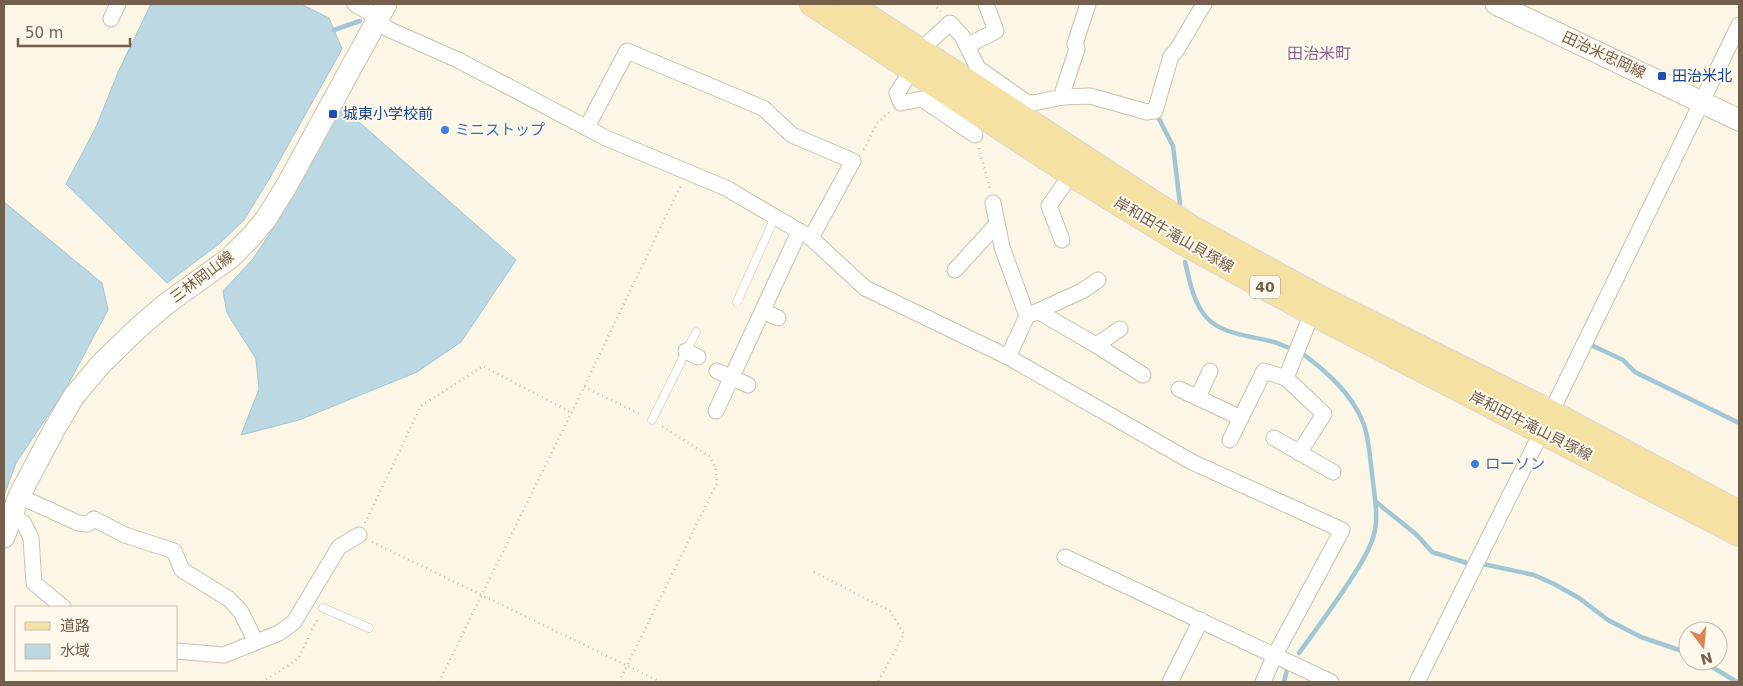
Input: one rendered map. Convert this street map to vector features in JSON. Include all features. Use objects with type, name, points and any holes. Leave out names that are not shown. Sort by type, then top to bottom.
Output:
[{"type":"main road","name":"岸和田牛滝山貝塚線","points":[[812,4],[917,61],[1192,228],[1546,422],[1739,534]]},
{"type":"main road","name":"岸和田牛滝山貝塚線","points":[[849,4],[917,61],[1071,174],[1182,242],[1312,313],[1514,418],[1546,422],[1739,513]]},
{"type":"main road","name":"田治米忠岡線","points":[[1496,4],[1739,120]]},
{"type":"main road","name":"三林岡山線","points":[[7,527],[19,496],[74,396],[101,364],[137,329],[166,304],[230,258],[266,219],[287,185],[381,12]]},
{"type":"street","points":[[110,19],[118,4]]},
{"type":"street","points":[[354,4],[381,12],[388,29],[460,61],[606,138],[726,188],[805,235],[865,288],[1008,357],[1192,462],[1342,530],[1275,655],[1263,682]]},
{"type":"street","points":[[967,46],[996,31],[986,4]]},
{"type":"street","points":[[1063,97],[1063,91],[1077,49],[1075,44],[1088,4]]},
{"type":"street","points":[[975,135],[922,99],[901,104],[897,93],[928,43],[950,23],[962,36],[978,68],[1026,102],[1033,103],[1063,97],[1090,96],[1147,112],[1156,111],[1171,56],[1176,51],[1204,4]]},
{"type":"street","points":[[1417,682],[1739,25]]},
{"type":"street","points":[[587,128],[627,52],[763,108],[792,135],[853,161],[805,235],[762,311],[716,411]]},
{"type":"street","points":[[1062,240],[1049,206],[1071,174]]},
{"type":"street","points":[[993,203],[1002,247],[1033,314],[1096,345],[1143,375]]},
{"type":"street","points":[[955,270],[997,224]]},
{"type":"street","points":[[1008,357],[1033,314],[1082,291],[1098,280]]},
{"type":"street","points":[[762,311],[778,318]]},
{"type":"street","points":[[1286,378],[1312,313]]},
{"type":"street","points":[[1096,345],[1120,329]]},
{"type":"street","points":[[1198,397],[1210,371]]},
{"type":"street","points":[[1230,440],[1264,371],[1286,378],[1324,414],[1300,453]]},
{"type":"street","points":[[718,372],[748,385]]},
{"type":"street","points":[[1180,389],[1241,418]]},
{"type":"street","points":[[1274,438],[1334,472]]},
{"type":"street","points":[[19,496],[78,523],[88,524],[94,519],[125,535],[174,551],[182,570],[229,599],[241,612],[256,642]]},
{"type":"street","points":[[7,527],[23,522],[31,538],[34,583],[62,606]]},
{"type":"street","points":[[178,651],[224,655],[279,633],[294,622],[339,547],[359,535]]},
{"type":"street","points":[[1065,557],[1331,682]]},
{"type":"street","points":[[1170,682],[1201,620]]},
{"type":"lane","points":[[737,302],[775,217]]},
{"type":"lane","points":[[652,420],[692,354],[696,332]]},
{"type":"lane","points":[[323,608],[370,628]]},
{"type":"path","points":[[853,161],[861,156],[877,124],[901,104]]},
{"type":"path","points":[[975,135],[993,203]]},
{"type":"path","points":[[439,682],[681,185],[687,180],[690,173]]},
{"type":"path","points":[[570,412],[483,366],[421,406],[359,535],[661,682]]},
{"type":"path","points":[[584,387],[652,420],[709,456],[716,468],[717,483],[619,682]]},
{"type":"path","points":[[814,572],[890,611],[904,634],[878,682]]},
{"type":"water","points":[[151,4],[301,4],[329,18],[342,49],[244,220],[219,244],[167,283],[66,184],[96,127],[119,70]]},
{"type":"water","points":[[342,107],[516,260],[461,342],[417,372],[299,420],[241,435],[259,389],[256,359],[227,313],[223,291],[253,259],[272,230]]},
{"type":"water","points":[[4,202],[102,283],[108,310],[65,390],[16,463],[4,496]]},
{"type":"waterway","points":[[334,30],[360,21]]},
{"type":"waterway","points":[[1157,115],[1173,146],[1180,204]]},
{"type":"waterway","points":[[1185,262],[1195,299],[1207,318],[1215,325],[1233,333],[1274,342],[1292,349]]},
{"type":"waterway","points":[[1591,345],[1623,360],[1635,372],[1739,423]]},
{"type":"waterway","points":[[1299,653],[1335,602],[1368,550],[1375,531],[1376,517],[1368,444],[1363,422],[1345,392],[1321,368],[1303,354]]},
{"type":"waterway","points":[[1376,502],[1417,535],[1432,552],[1467,563]]},
{"type":"waterway","points":[[1483,564],[1534,575],[1579,598],[1608,620],[1641,637],[1678,650]]},
{"type":"waterway","points":[[1284,682],[1287,670]]},
{"type":"waterway","points":[[1719,671],[1737,682]]},
{"type":"place","name":"田治米北","points":[[1662,76]]},
{"type":"place","name":"城東小学校前","points":[[333,114]]},
{"type":"place","name":"ミニストップ","points":[[445,130]]},
{"type":"place","name":"ローソン","points":[[1475,464]]},
{"type":"district","name":"田治米町","points":[[1319,53]]}]
